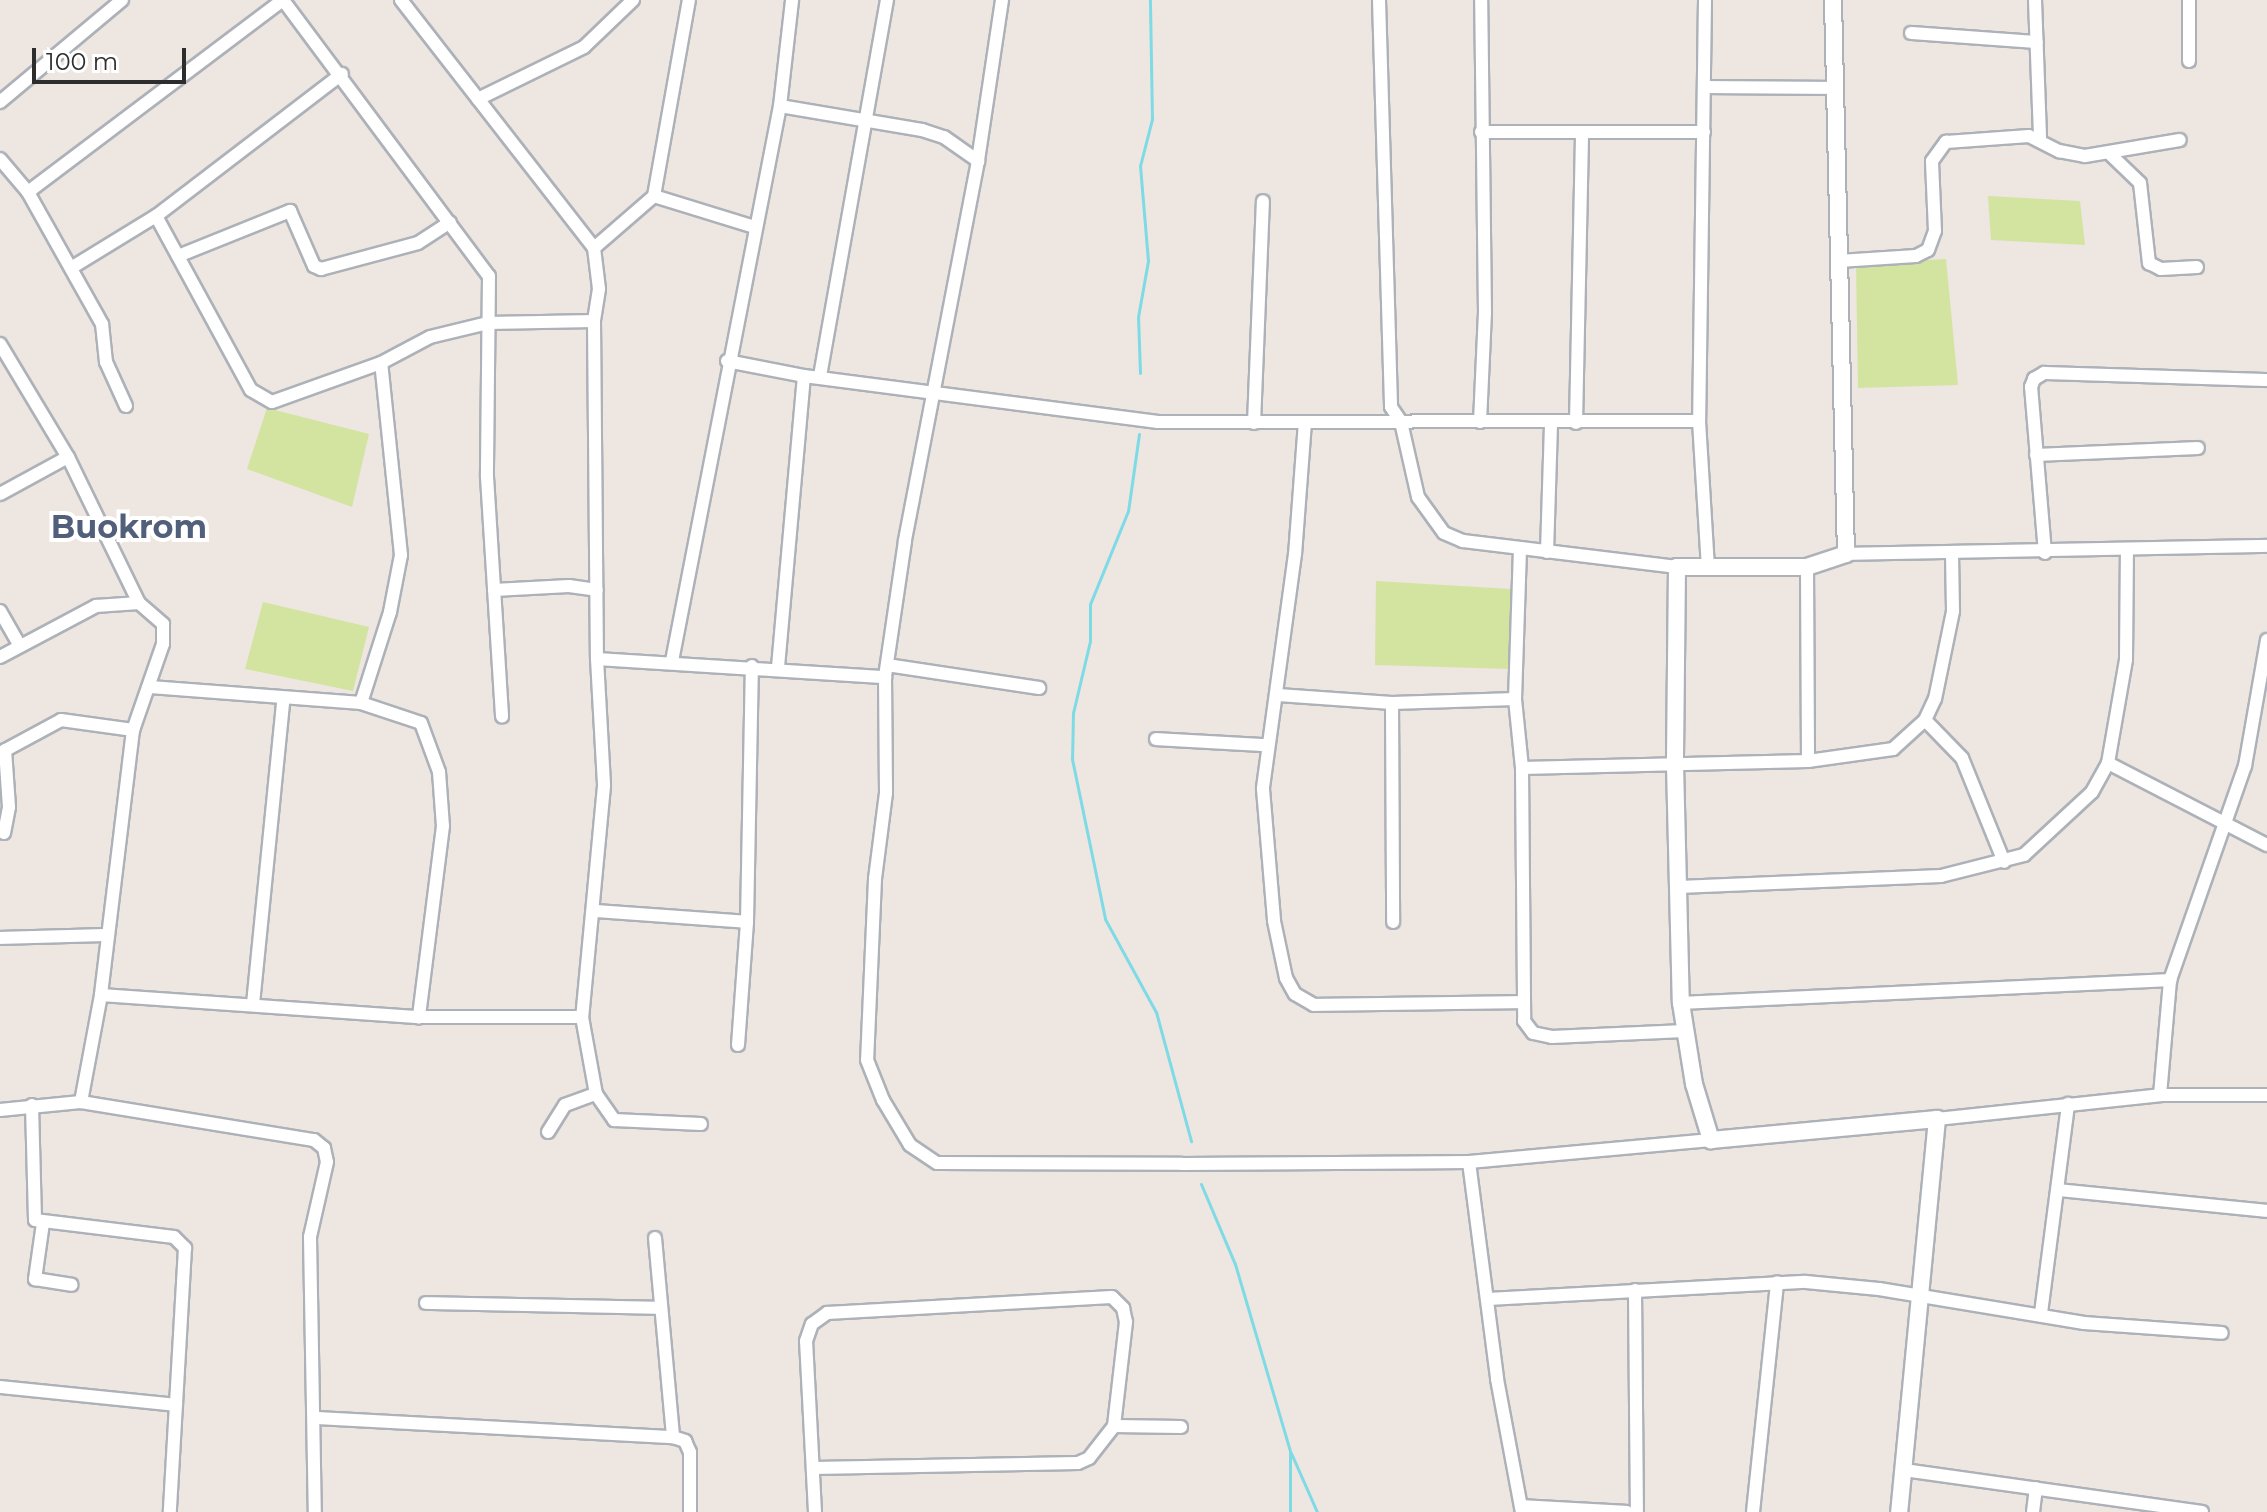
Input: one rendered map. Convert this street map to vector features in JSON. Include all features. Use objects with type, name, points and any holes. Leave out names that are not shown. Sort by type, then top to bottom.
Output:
[{"type":"street","points":[[0,102],[122,0]]},
{"type":"street","points":[[28,192],[283,0],[342,74],[489,276],[487,477],[502,717]]},
{"type":"street","points":[[401,0],[594,248],[599,289],[594,321],[597,659],[604,786],[595,911],[582,1017],[596,1094],[614,1120],[701,1124]]},
{"type":"street","points":[[478,99],[584,47],[633,0]]},
{"type":"street","points":[[594,248],[654,196],[689,0]]},
{"type":"street","points":[[672,661],[727,361],[780,106],[792,0]]},
{"type":"street","points":[[820,376],[887,0]]},
{"type":"street","points":[[1002,0],[978,161],[931,390],[886,671],[886,793],[875,879],[867,1060],[883,1100],[910,1145],[937,1163],[1469,1162],[2160,1095],[2267,1095]]},
{"type":"street","points":[[1379,0],[1391,407],[1401,422],[1418,497],[1444,533],[1463,541],[1520,549],[1708,568],[1807,567],[1846,554],[2127,552],[2267,546]]},
{"type":"street","points":[[1480,422],[1485,313],[1481,0]]},
{"type":"street","points":[[1705,0],[1707,87],[1699,421],[1708,568]]},
{"type":"street","points":[[1833,0],[1846,554]]},
{"type":"street","points":[[2035,0],[2040,137]]},
{"type":"street","points":[[2189,0],[2189,61]]},
{"type":"street","points":[[1911,33],[2037,42]]},
{"type":"street","points":[[71,268],[156,216],[342,74]]},
{"type":"street","points":[[1707,87],[1836,88]]},
{"type":"street","points":[[780,106],[868,119],[944,137],[978,161]]},
{"type":"street","points":[[1481,132],[1704,132]]},
{"type":"street","points":[[1576,423],[1582,134]]},
{"type":"street","points":[[1839,261],[1916,256],[1928,250],[1935,231],[1932,161],[1946,142],[1995,135],[2040,137],[2059,151],[2111,155],[2180,140]]},
{"type":"street","points":[[2111,155],[2140,183],[2149,263],[2161,269],[2197,267]]},
{"type":"street","points":[[0,159],[28,192],[102,324],[106,362],[126,406]]},
{"type":"street","points":[[654,196],[755,227]]},
{"type":"street","points":[[1254,423],[1263,201]]},
{"type":"street","points":[[178,256],[290,211],[314,266],[321,269],[418,243],[450,222]]},
{"type":"street","points":[[156,216],[251,390],[272,402],[381,363],[430,337],[488,323],[594,321]]},
{"type":"street","points":[[0,344],[68,457],[139,603],[163,624],[163,644],[133,730],[101,995],[81,1102]]},
{"type":"street","points":[[727,361],[804,376],[931,390],[1158,422],[1699,421]]},
{"type":"street","points":[[361,703],[390,612],[401,555],[381,363]]},
{"type":"street","points":[[2045,553],[2031,387],[2044,373],[2267,380]]},
{"type":"street","points":[[778,667],[804,376]]},
{"type":"street","points":[[1305,422],[1278,695],[1265,745],[1263,789],[1274,921],[1286,978],[1295,994],[1314,1005],[1523,1002]]},
{"type":"street","points":[[1547,552],[1551,423]]},
{"type":"street","points":[[2036,455],[2198,448]]},
{"type":"street","points":[[0,494],[68,457]]},
{"type":"street","points":[[1520,549],[1515,699],[1522,768],[1524,1021],[1533,1033],[1552,1037],[1684,1031]]},
{"type":"street","points":[[1522,768],[1808,761],[1893,749],[1925,720],[1949,646],[1952,552]]},
{"type":"street","points":[[1679,887],[1941,876],[2024,855],[2056,830],[2092,792],[2108,763],[2126,660],[2127,552]]},
{"type":"street","points":[[1677,567],[1675,765],[1681,1003],[1701,1117],[1711,1140]]},
{"type":"street","points":[[1807,567],[1808,761]]},
{"type":"street","points":[[494,590],[569,586],[597,590]]},
{"type":"street","points":[[0,657],[96,606],[139,603]]},
{"type":"street","points":[[0,611],[20,646]]},
{"type":"street","points":[[2160,1095],[2170,980],[2245,766],[2267,640]]},
{"type":"street","points":[[597,659],[886,671],[1039,688]]},
{"type":"street","points":[[738,1045],[747,922],[752,666]]},
{"type":"street","points":[[150,687],[283,701],[361,703],[421,723],[439,772],[443,826],[419,1017]]},
{"type":"street","points":[[1278,695],[1392,703],[1515,699]]},
{"type":"street","points":[[253,1004],[283,701]]},
{"type":"street","points":[[1392,703],[1393,922]]},
{"type":"street","points":[[4,833],[9,807],[3,751],[61,720],[133,730]]},
{"type":"street","points":[[1925,720],[1962,758],[2004,862]]},
{"type":"street","points":[[1156,739],[1265,745]]},
{"type":"street","points":[[2108,763],[2267,845]]},
{"type":"street","points":[[595,911],[747,922]]},
{"type":"street","points":[[0,938],[108,935]]},
{"type":"street","points":[[1681,1003],[2170,980]]},
{"type":"street","points":[[101,995],[419,1017],[582,1017]]},
{"type":"street","points":[[548,1132],[565,1105],[596,1094]]},
{"type":"street","points":[[0,1110],[81,1102],[314,1140],[324,1148],[327,1162],[310,1237],[317,1418],[315,1512]]},
{"type":"street","points":[[2041,1313],[2068,1104]]},
{"type":"street","points":[[32,1105],[37,1149],[33,1212],[43,1223],[182,1240],[170,1512]]},
{"type":"street","points":[[1899,1512],[1937,1119]]},
{"type":"street","points":[[1469,1162],[1522,1509],[1627,1512]]},
{"type":"street","points":[[2058,1190],[2267,1211]]},
{"type":"street","points":[[43,1223],[35,1279],[72,1285]]},
{"type":"street","points":[[655,1238],[673,1437]]},
{"type":"street","points":[[1488,1299],[1777,1282],[1922,1295],[2041,1313],[2084,1323],[2222,1333]]},
{"type":"street","points":[[1753,1512],[1777,1282]]},
{"type":"street","points":[[1635,1290],[1637,1512]]},
{"type":"street","points":[[814,1468],[1078,1463],[1089,1458],[1114,1426],[1126,1322],[1123,1308],[1112,1297],[827,1313],[812,1324],[806,1341],[815,1512]]},
{"type":"street","points":[[426,1303],[661,1308]]},
{"type":"street","points":[[0,1387],[176,1405]]},
{"type":"street","points":[[317,1418],[673,1437],[685,1441],[690,1452],[690,1512]]},
{"type":"street","points":[[1114,1426],[1181,1427]]},
{"type":"street","points":[[1904,1470],[2202,1512]]},
{"type":"street","points":[[2033,1512],[2036,1488]]},
{"type":"green space","points":[[1988,196],[2080,201],[2085,245],[1991,240]]},
{"type":"green space","points":[[1946,259],[1958,385],[1858,388],[1856,264]]},
{"type":"green space","points":[[267,408],[369,434],[352,507],[247,469]]},
{"type":"green space","points":[[1376,581],[1511,589],[1510,669],[1375,665]]},
{"type":"green space","points":[[263,602],[369,627],[353,691],[245,669]]},
{"type":"waterway","points":[[1140,373],[1138,317],[1148,261],[1140,166],[1152,119],[1150,0]]},
{"type":"waterway","points":[[1139,434],[1128,511],[1090,604],[1090,641],[1073,713],[1072,759],[1105,919],[1156,1012],[1191,1141]]},
{"type":"waterway","points":[[1201,1184],[1235,1264],[1290,1451],[1290,1512]]},
{"type":"waterway","points":[[1291,1453],[1317,1512]]},
{"type":"district","name":"Buokrom","points":[[129,527]]}]
